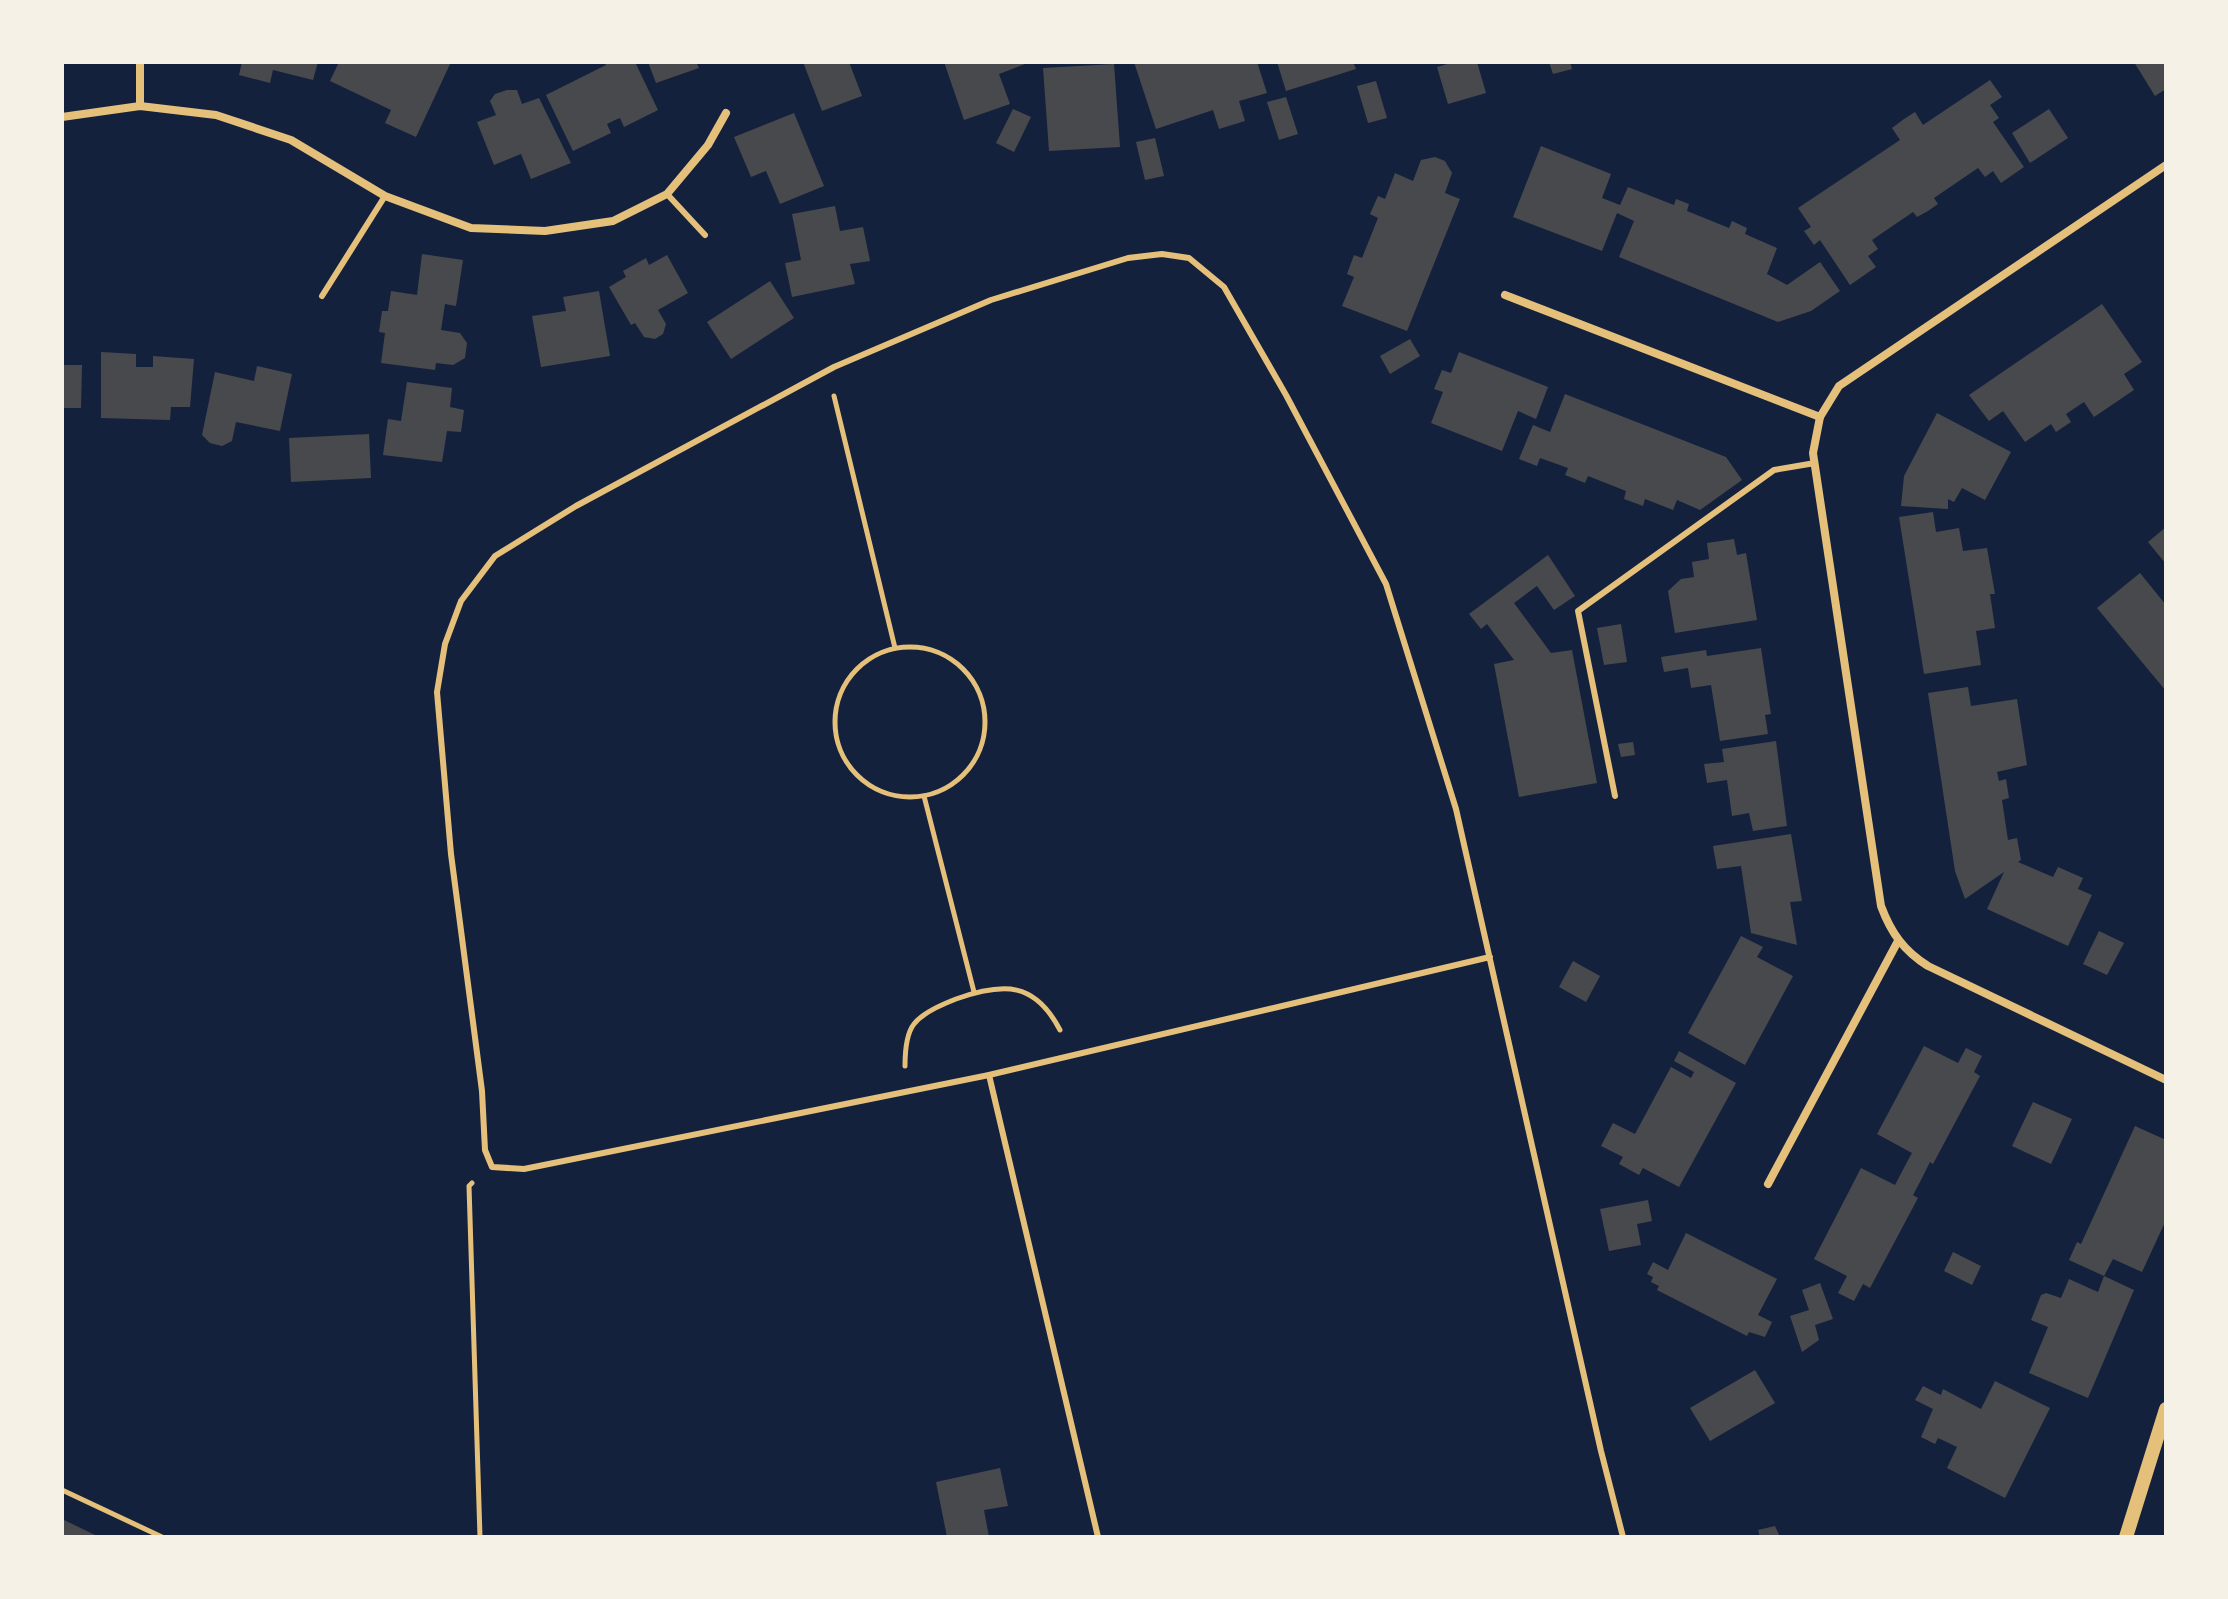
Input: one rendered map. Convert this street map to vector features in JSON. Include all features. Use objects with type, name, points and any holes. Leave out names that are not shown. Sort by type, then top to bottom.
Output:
[{"type":"street","points":[[140,62],[140,106]]},
{"type":"street","points":[[62,117],[140,106],[216,115],[291,140],[385,196],[471,228],[545,231],[613,221],[667,194],[708,145],[726,113]]},
{"type":"street","points":[[2166,165],[1839,386],[1820,417],[1813,453],[1881,906],[1898,941],[1912,956],[1928,966],[2166,1080]]},
{"type":"street","points":[[1505,295],[1820,417]]},
{"type":"street","points":[[1768,1184],[1898,941]]},
{"type":"street","points":[[2126,1537],[2166,1409]]},
{"type":"lane","points":[[667,194],[705,235]]},
{"type":"lane","points":[[322,296],[385,196]]},
{"type":"lane","points":[[1490,957],[989,1075],[524,1169],[492,1167],[485,1150],[482,1091],[451,854],[437,692],[445,644],[461,601],[495,556],[576,506],[828,371],[991,300],[1128,258],[1162,254],[1189,258],[1224,287],[1286,395],[1386,584],[1456,809],[1490,957],[1598,1436],[1623,1537]]},
{"type":"lane","points":[[1615,796],[1578,611],[1774,470],[1815,463]]},
{"type":"lane","points":[[989,1075],[1098,1537]]},
{"type":"path","points":[[828,371],[895,648]]},
{"type":"path","points":[[919,647],[939,652],[960,666],[978,690],[986,722],[982,743],[970,768],[954,784],[924,796],[892,796],[869,786],[848,765],[838,746],[834,720],[838,697],[857,668],[870,658],[895,648],[919,647]]},
{"type":"path","points":[[924,796],[974,992]]},
{"type":"path","points":[[909,1091],[905,1048],[913,1024],[940,1004],[997,987],[1023,991],[1050,1010],[1073,1056]]},
{"type":"path","points":[[480,1537],[469,1186],[492,1167]]},
{"type":"path","points":[[62,1490],[162,1537]]},
{"type":"building","points":[[242,62],[318,62],[313,80],[273,70],[270,83],[239,75]]},
{"type":"building","points":[[339,62],[451,62],[416,137],[385,123],[391,110],[330,81]]},
{"type":"building","points":[[604,62],[635,62],[658,110],[624,127],[620,118],[615,120],[607,124],[611,133],[573,151],[546,95],[606,65]]},
{"type":"building","points":[[648,62],[696,62],[699,68],[656,83]]},
{"type":"building","points":[[803,62],[849,62],[862,96],[822,111]]},
{"type":"building","points":[[944,62],[1030,62],[999,74],[1010,104],[964,120]]},
{"type":"building","points":[[1134,62],[1257,62],[1267,93],[1239,101],[1245,121],[1219,129],[1213,110],[1156,129]]},
{"type":"building","points":[[1277,62],[1353,62],[1356,69],[1286,91]]},
{"type":"building","points":[[1454,62],[1477,62],[1486,93],[1448,104],[1437,67]]},
{"type":"building","points":[[1549,62],[1570,62],[1572,69],[1553,74]]},
{"type":"building","points":[[2134,62],[2166,62],[2166,89],[2155,96]]},
{"type":"building","points":[[1114,64],[1120,147],[1049,151],[1043,68]]},
{"type":"building","points":[[1990,80],[2002,97],[1990,105],[1999,118],[1993,122],[2024,167],[2001,183],[1993,171],[1985,177],[1978,168],[1934,198],[1938,204],[1928,211],[1917,217],[1913,212],[1872,240],[1878,249],[1868,256],[1876,267],[1850,285],[1820,240],[1814,245],[1804,231],[1811,227],[1798,208],[1900,140],[1892,128],[1904,119],[1915,112],[1923,125]]},
{"type":"building","points":[[1376,81],[1387,118],[1368,123],[1357,86]]},
{"type":"building","points":[[517,90],[522,104],[539,98],[571,163],[531,179],[521,154],[494,165],[477,122],[496,115],[490,101],[495,94]]},
{"type":"building","points":[[1286,97],[1298,134],[1279,140],[1267,102]]},
{"type":"building","points":[[1013,109],[1031,117],[1014,152],[996,143]]},
{"type":"building","points":[[2049,109],[2068,138],[2030,163],[2012,133]]},
{"type":"building","points":[[794,113],[824,186],[780,204],[766,171],[751,177],[734,137]]},
{"type":"building","points":[[1155,138],[1164,176],[1145,180],[1136,142]]},
{"type":"building","points":[[1541,146],[1611,174],[1602,198],[1620,205],[1628,187],[1674,205],[1676,199],[1689,204],[1687,211],[1729,228],[1732,221],[1747,228],[1745,234],[1777,248],[1767,274],[1787,285],[1820,262],[1840,291],[1811,311],[1778,322],[1619,257],[1634,221],[1617,213],[1602,251],[1513,217]]},
{"type":"building","points":[[1435,157],[1445,161],[1452,173],[1445,193],[1460,199],[1407,331],[1342,306],[1354,277],[1347,274],[1354,255],[1362,258],[1378,218],[1370,214],[1378,196],[1385,199],[1395,173],[1413,181],[1421,160]]},
{"type":"building","points":[[835,206],[840,231],[863,227],[870,261],[850,264],[855,284],[792,297],[785,263],[801,260],[792,214]]},
{"type":"building","points":[[422,254],[463,260],[456,306],[445,304],[441,330],[460,333],[467,343],[465,358],[453,365],[436,363],[435,370],[381,363],[385,333],[379,332],[382,311],[388,311],[391,291],[417,295]]},
{"type":"building","points":[[667,255],[688,293],[658,310],[666,324],[663,334],[655,339],[644,337],[635,323],[631,325],[609,287],[626,277],[623,271],[646,258],[649,265]]},
{"type":"building","points":[[770,281],[794,318],[731,359],[707,322]]},
{"type":"building","points":[[599,291],[610,356],[541,367],[532,316],[566,311],[563,297]]},
{"type":"building","points":[[2102,304],[2142,362],[2124,374],[2134,390],[2094,417],[2084,402],[2066,414],[2071,422],[2056,432],[2051,424],[2025,442],[2003,411],[1989,421],[1969,395]]},
{"type":"building","points":[[1410,339],[1420,356],[1390,374],[1380,356]]},
{"type":"building","points":[[101,352],[136,354],[136,367],[153,367],[153,356],[194,359],[190,407],[171,407],[170,420],[101,418]]},
{"type":"building","points":[[1459,352],[1548,387],[1536,419],[1518,411],[1502,451],[1431,423],[1443,392],[1434,389],[1442,370],[1451,373]]},
{"type":"building","points":[[62,365],[82,365],[81,408],[62,408]]},
{"type":"building","points":[[257,366],[292,374],[280,431],[236,422],[232,441],[222,446],[210,443],[202,435],[215,372],[254,381]]},
{"type":"building","points":[[407,382],[452,388],[450,407],[464,410],[461,432],[447,431],[442,462],[383,455],[388,419],[401,421]]},
{"type":"building","points":[[1565,394],[1726,457],[1742,480],[1700,510],[1677,500],[1673,510],[1645,499],[1643,506],[1624,499],[1626,491],[1588,476],[1585,483],[1565,475],[1568,468],[1540,458],[1537,466],[1519,459],[1533,425],[1550,432]]},
{"type":"building","points":[[1937,413],[2011,452],[1985,500],[1962,488],[1954,502],[1948,499],[1948,509],[1901,506],[1904,476]]},
{"type":"building","points":[[369,434],[371,478],[291,482],[289,438]]},
{"type":"building","points":[[1933,512],[1936,532],[1959,528],[1963,551],[1987,548],[1995,594],[1990,594],[1995,628],[1976,631],[1981,665],[1924,674],[1899,517]]},
{"type":"building","points":[[2166,527],[2166,564],[2148,542]]},
{"type":"building","points":[[1734,539],[1737,555],[1746,553],[1757,620],[1675,633],[1668,591],[1681,579],[1694,577],[1692,562],[1709,559],[1707,543]]},
{"type":"building","points":[[1548,555],[1575,596],[1554,610],[1537,586],[1514,603],[1551,653],[1572,650],[1597,783],[1519,797],[1494,664],[1514,660],[1487,624],[1481,629],[1469,614]]},
{"type":"building","points":[[2140,573],[2166,605],[2166,691],[2097,608]]},
{"type":"building","points":[[1621,624],[1627,662],[1604,665],[1597,628]]},
{"type":"building","points":[[1761,648],[1771,714],[1765,715],[1768,734],[1720,741],[1711,685],[1691,688],[1688,668],[1664,672],[1661,657],[1706,650],[1707,656]]},
{"type":"building","points":[[1968,687],[1971,706],[2017,699],[2027,765],[1997,772],[1999,781],[2006,779],[2009,798],[2002,800],[2008,840],[2017,838],[2021,860],[2018,862],[2053,877],[2058,867],[2083,878],[2078,889],[2092,895],[2068,946],[1987,909],[2004,872],[1965,899],[1955,871],[1928,693]]},
{"type":"building","points":[[1776,741],[1787,826],[1753,831],[1749,813],[1732,816],[1727,780],[1707,783],[1704,764],[1724,762],[1722,749]]},
{"type":"building","points":[[1633,742],[1635,755],[1621,757],[1618,744]]},
{"type":"building","points":[[1791,834],[1802,901],[1790,902],[1797,945],[1751,933],[1741,866],[1717,869],[1713,846]]},
{"type":"building","points":[[2099,931],[2124,943],[2107,975],[2083,964]]},
{"type":"building","points":[[1741,936],[1763,947],[1757,957],[1793,976],[1745,1065],[1688,1033]]},
{"type":"building","points":[[1573,961],[1600,976],[1586,1002],[1559,987]]},
{"type":"building","points":[[1924,1046],[1958,1063],[1966,1048],[1982,1056],[1974,1072],[1980,1076],[1933,1164],[1930,1162],[1913,1195],[1918,1198],[1870,1288],[1863,1284],[1854,1301],[1838,1293],[1847,1276],[1814,1259],[1861,1168],[1895,1185],[1912,1153],[1877,1134]]},
{"type":"building","points":[[1679,1051],[1736,1083],[1679,1187],[1643,1168],[1639,1175],[1619,1164],[1623,1157],[1601,1146],[1613,1123],[1635,1134],[1671,1067],[1691,1078],[1694,1072],[1674,1061]]},
{"type":"building","points":[[2033,1102],[2072,1119],[2051,1164],[2012,1146]]},
{"type":"building","points":[[2135,1126],[2166,1140],[2166,1220],[2142,1272],[2113,1259],[2104,1276],[2069,1260],[2077,1242],[2081,1244]]},
{"type":"building","points":[[1648,1200],[1652,1221],[1637,1224],[1641,1245],[1609,1251],[1600,1209]]},
{"type":"building","points":[[1686,1233],[1777,1279],[1758,1315],[1772,1322],[1765,1337],[1749,1332],[1747,1336],[1657,1290],[1659,1286],[1651,1282],[1653,1277],[1647,1274],[1653,1262],[1668,1270]]},
{"type":"building","points":[[1953,1252],[1981,1266],[1972,1285],[1944,1271]]},
{"type":"building","points":[[2104,1276],[2134,1290],[2088,1398],[2029,1373],[2048,1327],[2031,1320],[2041,1295],[2046,1293],[2061,1298],[2069,1279],[2098,1292]]},
{"type":"building","points":[[1820,1283],[1833,1319],[1815,1325],[1819,1340],[1802,1352],[1790,1316],[1809,1310],[1802,1290]]},
{"type":"building","points":[[1755,1370],[1775,1403],[1710,1441],[1690,1408]]},
{"type":"building","points":[[1995,1381],[2050,1408],[2005,1498],[1947,1468],[1957,1447],[1938,1438],[1935,1444],[1921,1437],[1933,1409],[1915,1400],[1923,1386],[1941,1395],[1943,1389],[1981,1409]]},
{"type":"building","points":[[1000,1468],[1008,1506],[984,1510],[989,1537],[947,1537],[936,1482]]},
{"type":"building","points":[[62,1519],[95,1535],[94,1537],[62,1537]]},
{"type":"building","points":[[1775,1526],[1780,1537],[1760,1537],[1758,1530]]}]
